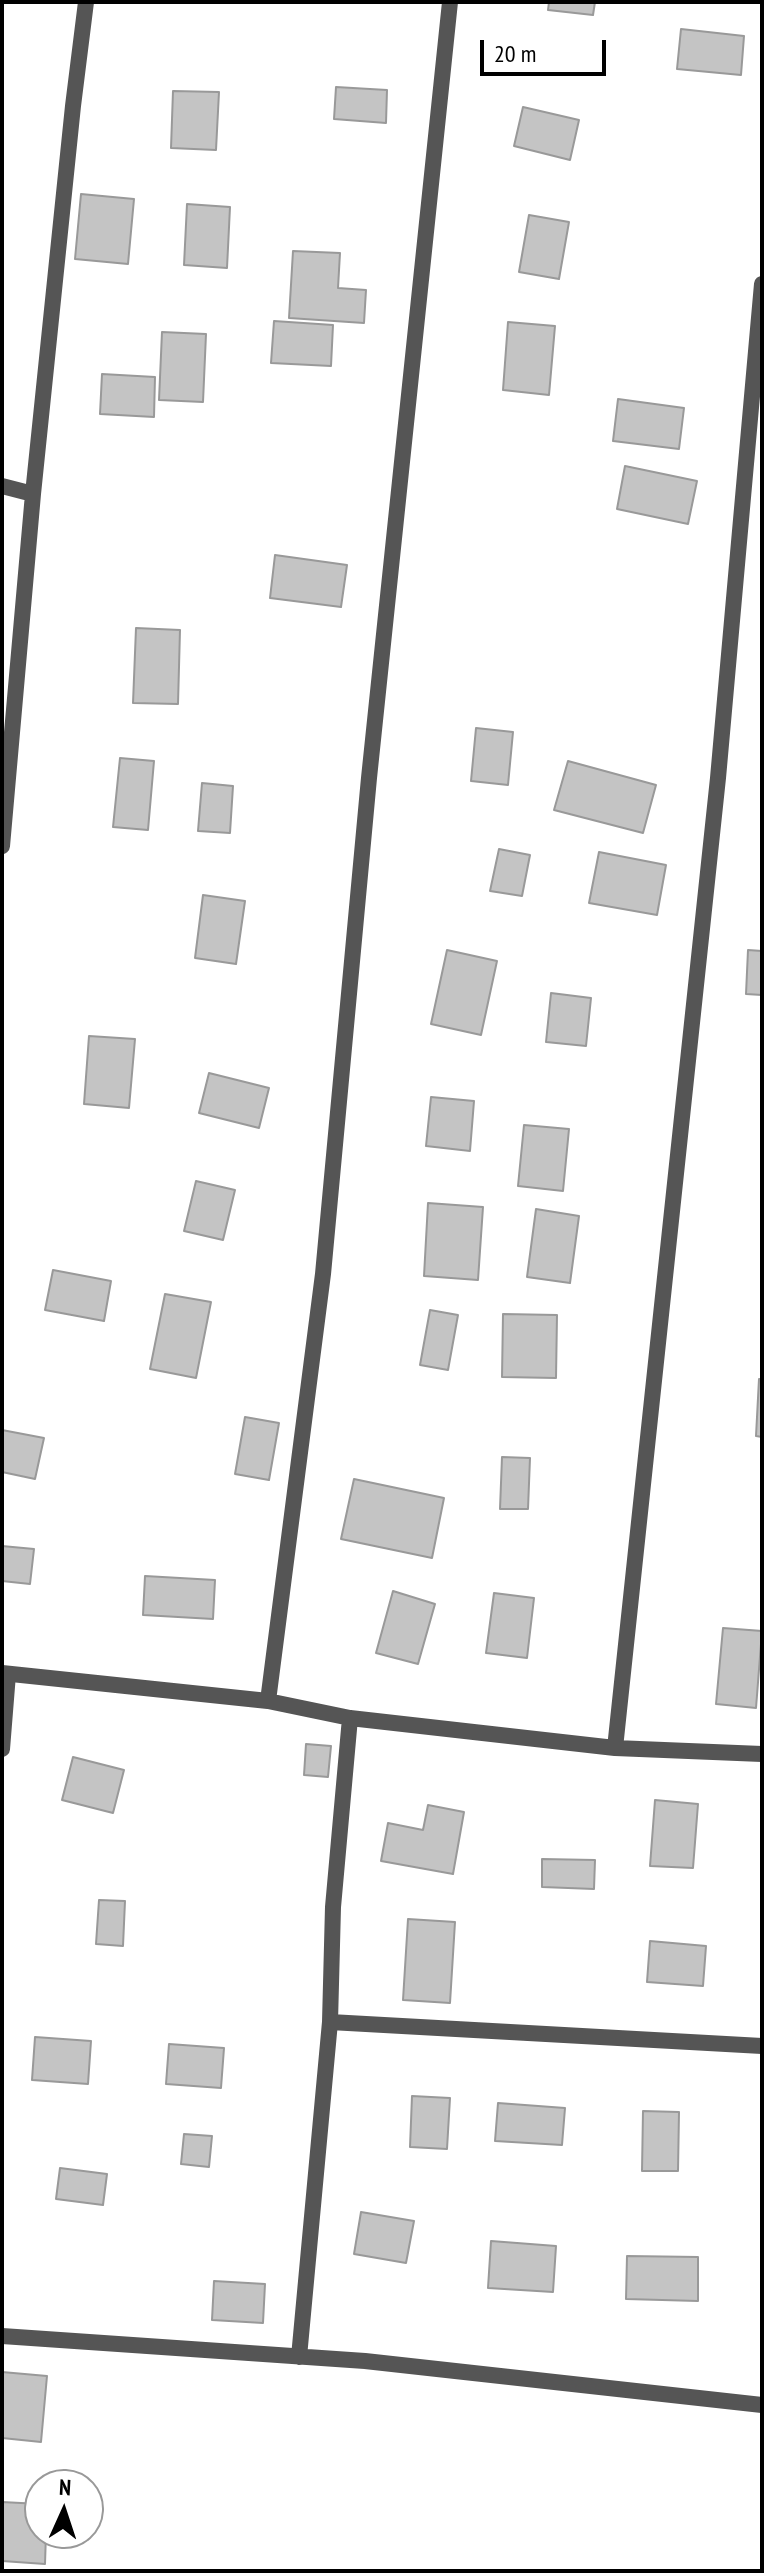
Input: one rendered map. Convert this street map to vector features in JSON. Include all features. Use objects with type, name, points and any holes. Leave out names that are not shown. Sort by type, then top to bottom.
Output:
[{"type":"street","points":[[2,846],[33,494],[86,2]]},
{"type":"street","points":[[268,1701],[323,1274],[369,778],[450,2]]},
{"type":"street","points":[[615,1748],[718,778],[762,284]]},
{"type":"street","points":[[2,486],[33,494]]},
{"type":"street","points":[[2,1749],[5,1674],[268,1701],[350,1718],[615,1748],[762,1754]]},
{"type":"street","points":[[299,2357],[330,2022],[333,1907],[350,1718]]},
{"type":"street","points":[[330,2022],[762,2046]]},
{"type":"street","points":[[2,2336],[365,2361],[762,2405]]},
{"type":"building","points":[[549,2],[595,2],[593,15],[548,10]]},
{"type":"building","points":[[681,29],[744,36],[741,75],[677,69]]},
{"type":"building","points":[[336,87],[387,90],[386,123],[334,119]]},
{"type":"building","points":[[173,91],[219,92],[216,150],[171,148]]},
{"type":"building","points":[[523,107],[579,120],[570,160],[514,146]]},
{"type":"building","points":[[81,194],[134,199],[128,264],[75,259]]},
{"type":"building","points":[[187,204],[230,207],[227,268],[184,265]]},
{"type":"building","points":[[529,215],[569,222],[559,279],[519,272]]},
{"type":"building","points":[[293,251],[340,253],[338,288],[366,290],[364,323],[289,318]]},
{"type":"building","points":[[274,321],[333,325],[331,366],[271,363]]},
{"type":"building","points":[[508,322],[555,326],[549,395],[503,390]]},
{"type":"building","points":[[162,332],[206,334],[203,402],[159,400]]},
{"type":"building","points":[[102,374],[155,377],[154,417],[100,414]]},
{"type":"building","points":[[618,399],[684,408],[679,449],[613,441]]},
{"type":"building","points":[[625,466],[697,481],[688,524],[617,509]]},
{"type":"building","points":[[275,555],[347,565],[341,607],[270,598]]},
{"type":"building","points":[[136,628],[180,630],[178,704],[133,703]]},
{"type":"building","points":[[476,728],[513,732],[508,785],[471,781]]},
{"type":"building","points":[[120,758],[154,761],[148,830],[113,827]]},
{"type":"building","points":[[568,761],[656,785],[643,833],[554,810]]},
{"type":"building","points":[[202,783],[233,786],[230,833],[198,831]]},
{"type":"building","points":[[499,849],[530,855],[522,896],[490,891]]},
{"type":"building","points":[[599,852],[666,865],[657,915],[589,903]]},
{"type":"building","points":[[203,895],[245,901],[236,964],[195,958]]},
{"type":"building","points":[[447,950],[497,961],[481,1035],[431,1024]]},
{"type":"building","points":[[748,950],[762,951],[762,995],[746,994]]},
{"type":"building","points":[[551,993],[591,998],[586,1046],[546,1042]]},
{"type":"building","points":[[89,1036],[135,1039],[129,1108],[84,1104]]},
{"type":"building","points":[[209,1073],[269,1088],[259,1128],[199,1113]]},
{"type":"building","points":[[431,1097],[474,1101],[470,1151],[426,1146]]},
{"type":"building","points":[[524,1125],[569,1129],[563,1191],[518,1186]]},
{"type":"building","points":[[196,1181],[235,1190],[223,1240],[184,1231]]},
{"type":"building","points":[[428,1203],[483,1207],[478,1280],[424,1276]]},
{"type":"building","points":[[536,1209],[579,1216],[570,1283],[527,1277]]},
{"type":"building","points":[[53,1270],[111,1281],[104,1321],[45,1310]]},
{"type":"building","points":[[165,1294],[211,1302],[196,1378],[150,1369]]},
{"type":"building","points":[[430,1310],[458,1315],[448,1370],[420,1365]]},
{"type":"building","points":[[503,1314],[557,1315],[556,1378],[502,1377]]},
{"type":"building","points":[[759,1379],[762,1379],[762,1437],[756,1436]]},
{"type":"building","points":[[245,1417],[279,1423],[269,1480],[235,1474]]},
{"type":"building","points":[[2,1430],[44,1438],[35,1479],[2,1472]]},
{"type":"building","points":[[502,1457],[530,1458],[528,1509],[500,1509]]},
{"type":"building","points":[[354,1479],[444,1498],[432,1558],[341,1539]]},
{"type":"building","points":[[2,1546],[34,1549],[30,1584],[2,1581]]},
{"type":"building","points":[[145,1576],[215,1580],[213,1619],[143,1615]]},
{"type":"building","points":[[393,1591],[435,1604],[418,1664],[376,1653]]},
{"type":"building","points":[[494,1593],[534,1598],[527,1658],[486,1653]]},
{"type":"building","points":[[723,1628],[762,1631],[756,1708],[716,1704]]},
{"type":"building","points":[[306,1744],[331,1746],[328,1777],[304,1775]]},
{"type":"building","points":[[73,1757],[124,1770],[113,1813],[62,1800]]},
{"type":"building","points":[[655,1800],[698,1804],[693,1868],[650,1866]]},
{"type":"building","points":[[428,1805],[464,1812],[453,1874],[381,1861],[388,1823],[423,1830]]},
{"type":"building","points":[[542,1859],[595,1860],[594,1889],[542,1887]]},
{"type":"building","points":[[99,1900],[125,1901],[123,1946],[96,1944]]},
{"type":"building","points":[[408,1919],[455,1922],[450,2003],[403,2000]]},
{"type":"building","points":[[650,1941],[706,1946],[703,1986],[647,1982]]},
{"type":"building","points":[[35,2037],[91,2041],[88,2084],[32,2080]]},
{"type":"building","points":[[169,2044],[224,2048],[221,2088],[166,2084]]},
{"type":"building","points":[[412,2096],[450,2098],[447,2149],[410,2147]]},
{"type":"building","points":[[498,2103],[565,2108],[562,2145],[495,2141]]},
{"type":"building","points":[[643,2111],[679,2112],[678,2171],[642,2171]]},
{"type":"building","points":[[184,2134],[212,2136],[209,2167],[181,2164]]},
{"type":"building","points":[[60,2168],[107,2174],[103,2205],[56,2199]]},
{"type":"building","points":[[361,2212],[414,2221],[406,2263],[354,2254]]},
{"type":"building","points":[[491,2241],[556,2246],[553,2292],[488,2288]]},
{"type":"building","points":[[627,2256],[698,2257],[698,2301],[626,2299]]},
{"type":"building","points":[[214,2281],[265,2284],[263,2323],[212,2320]]},
{"type":"building","points":[[2,2372],[47,2376],[41,2442],[2,2438]]},
{"type":"building","points":[[2,2502],[24,2503],[24,2549],[45,2549],[45,2564],[2,2561]]}]
